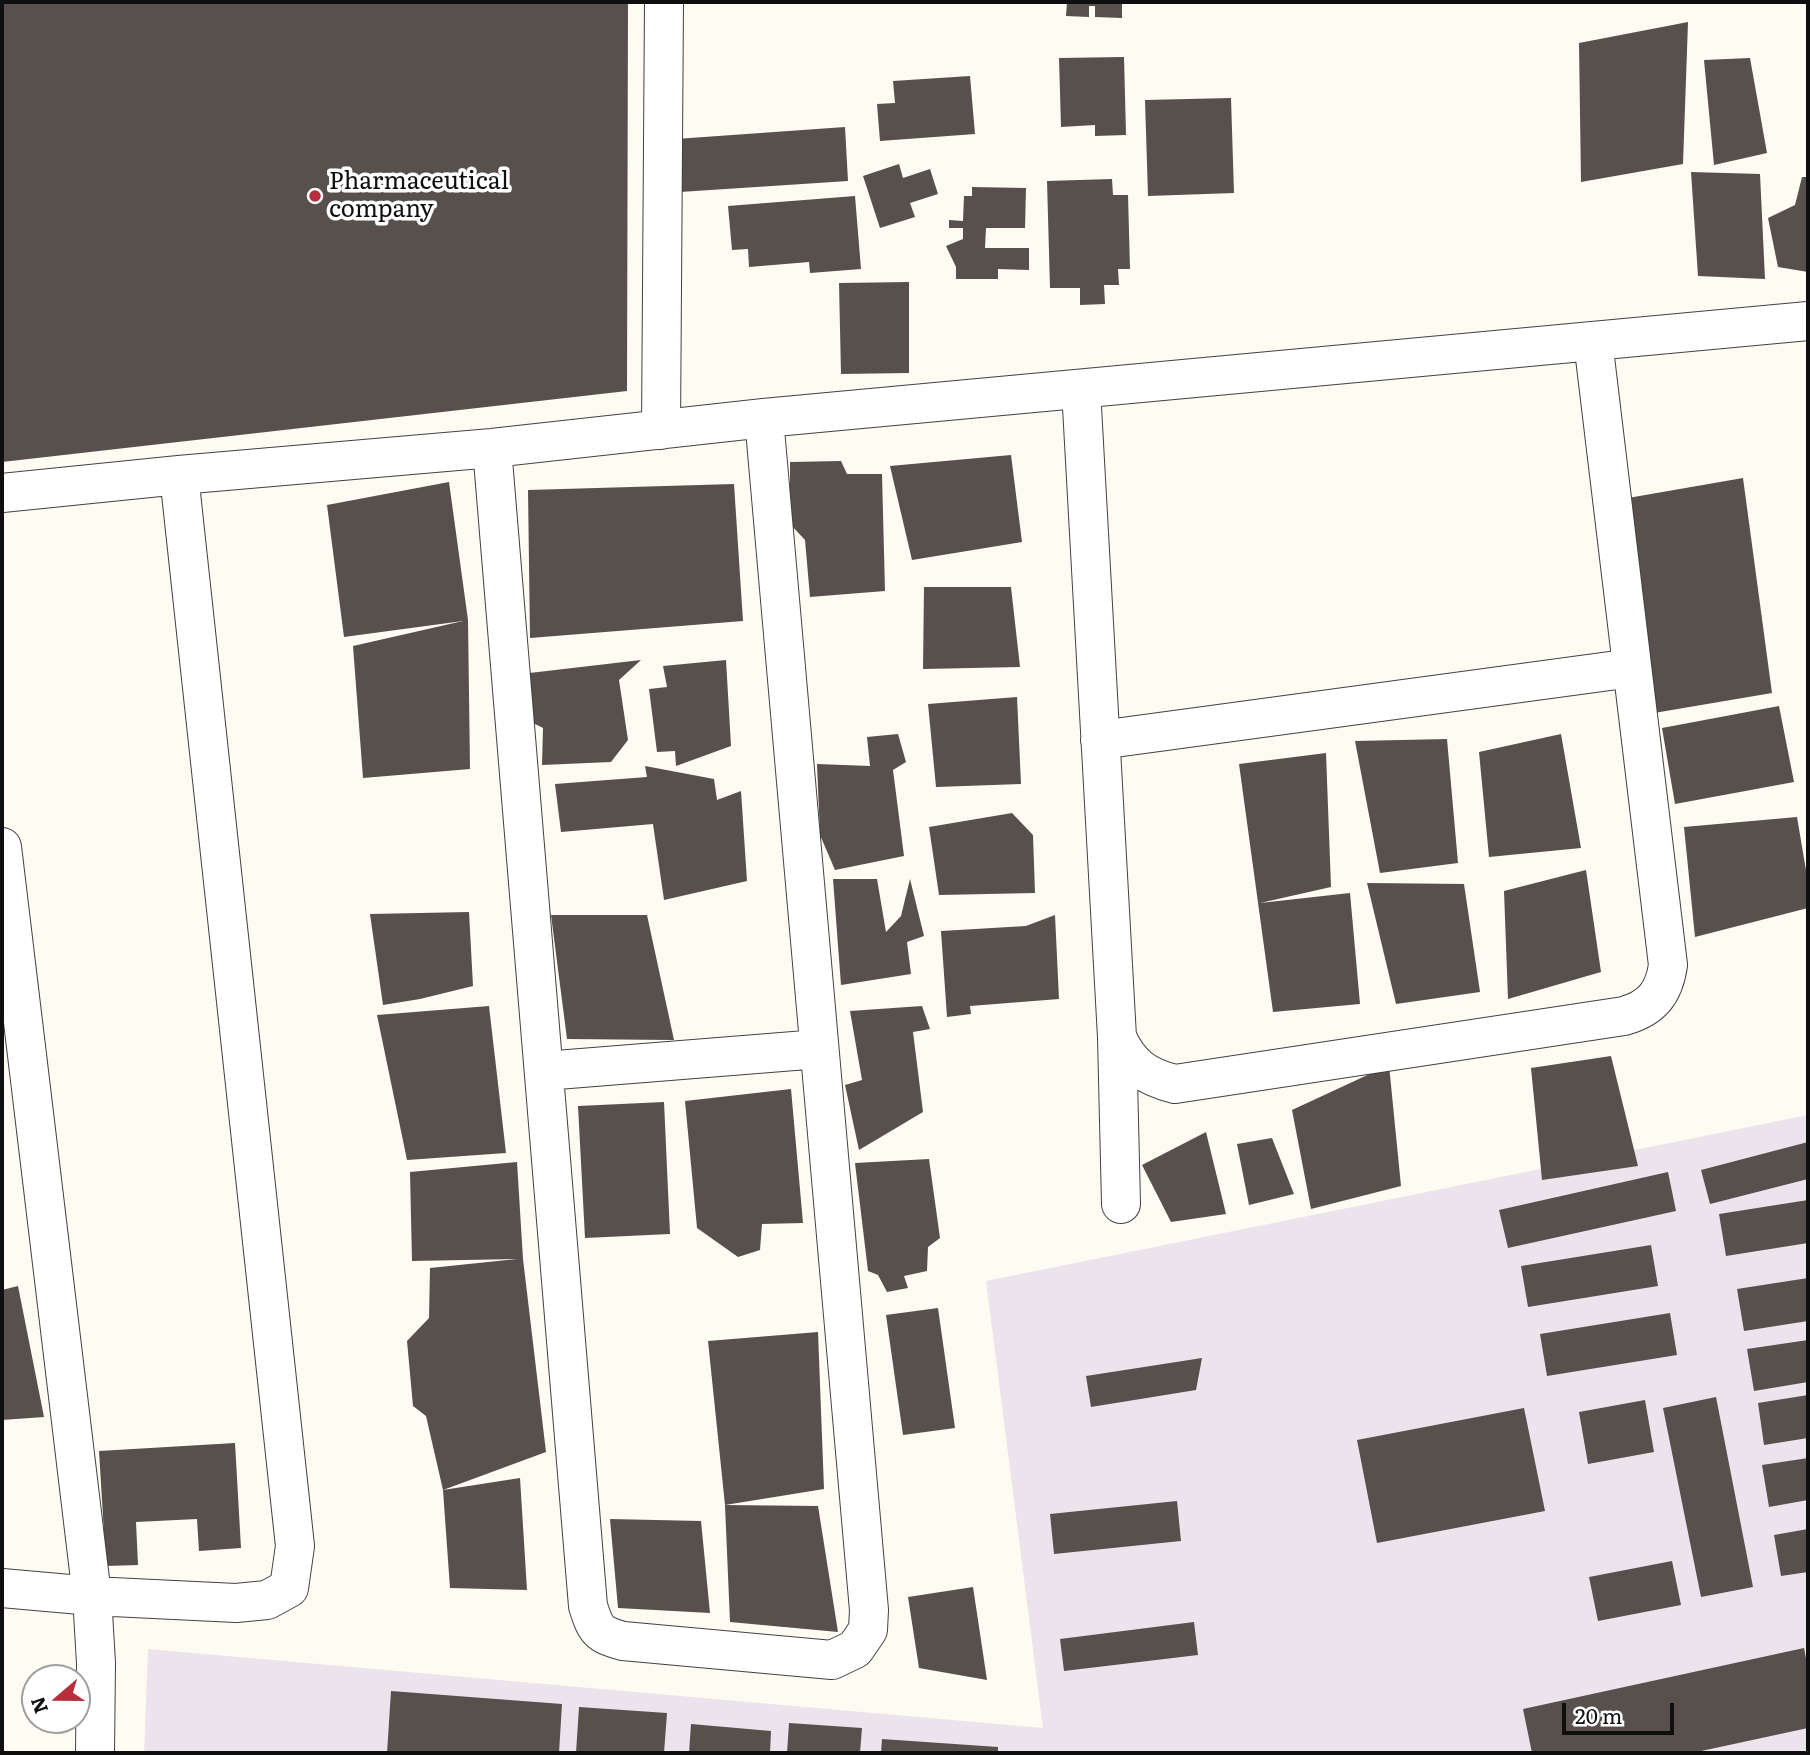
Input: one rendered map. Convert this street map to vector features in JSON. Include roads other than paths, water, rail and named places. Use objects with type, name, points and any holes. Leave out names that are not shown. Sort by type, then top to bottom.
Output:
[{"type":"street","points":[[661,430],[664,2]]},
{"type":"street","points":[[2,493],[492,448],[764,418],[1808,321]]},
{"type":"street","points":[[1117,1037],[1128,1057],[1145,1073],[1175,1084],[1624,1016],[1646,1006],[1662,988],[1668,965],[1593,341]]},
{"type":"street","points":[[1081,389],[1117,1037],[1121,1204]]},
{"type":"street","points":[[492,448],[588,1606],[594,1624],[604,1636],[623,1641],[832,1660],[855,1649],[868,1630],[869,1610],[764,418]]},
{"type":"street","points":[[2,1588],[92,1596],[236,1603],[267,1600],[289,1588],[295,1546],[179,475]]},
{"type":"street","points":[[1100,740],[1632,668]]},
{"type":"street","points":[[2,847],[11,991],[92,1596],[96,1663],[95,1753]]},
{"type":"street","points":[[544,1071],[819,1049]]},
{"type":"place","name":"Pharmaceutical company","points":[[315,196]]}]
